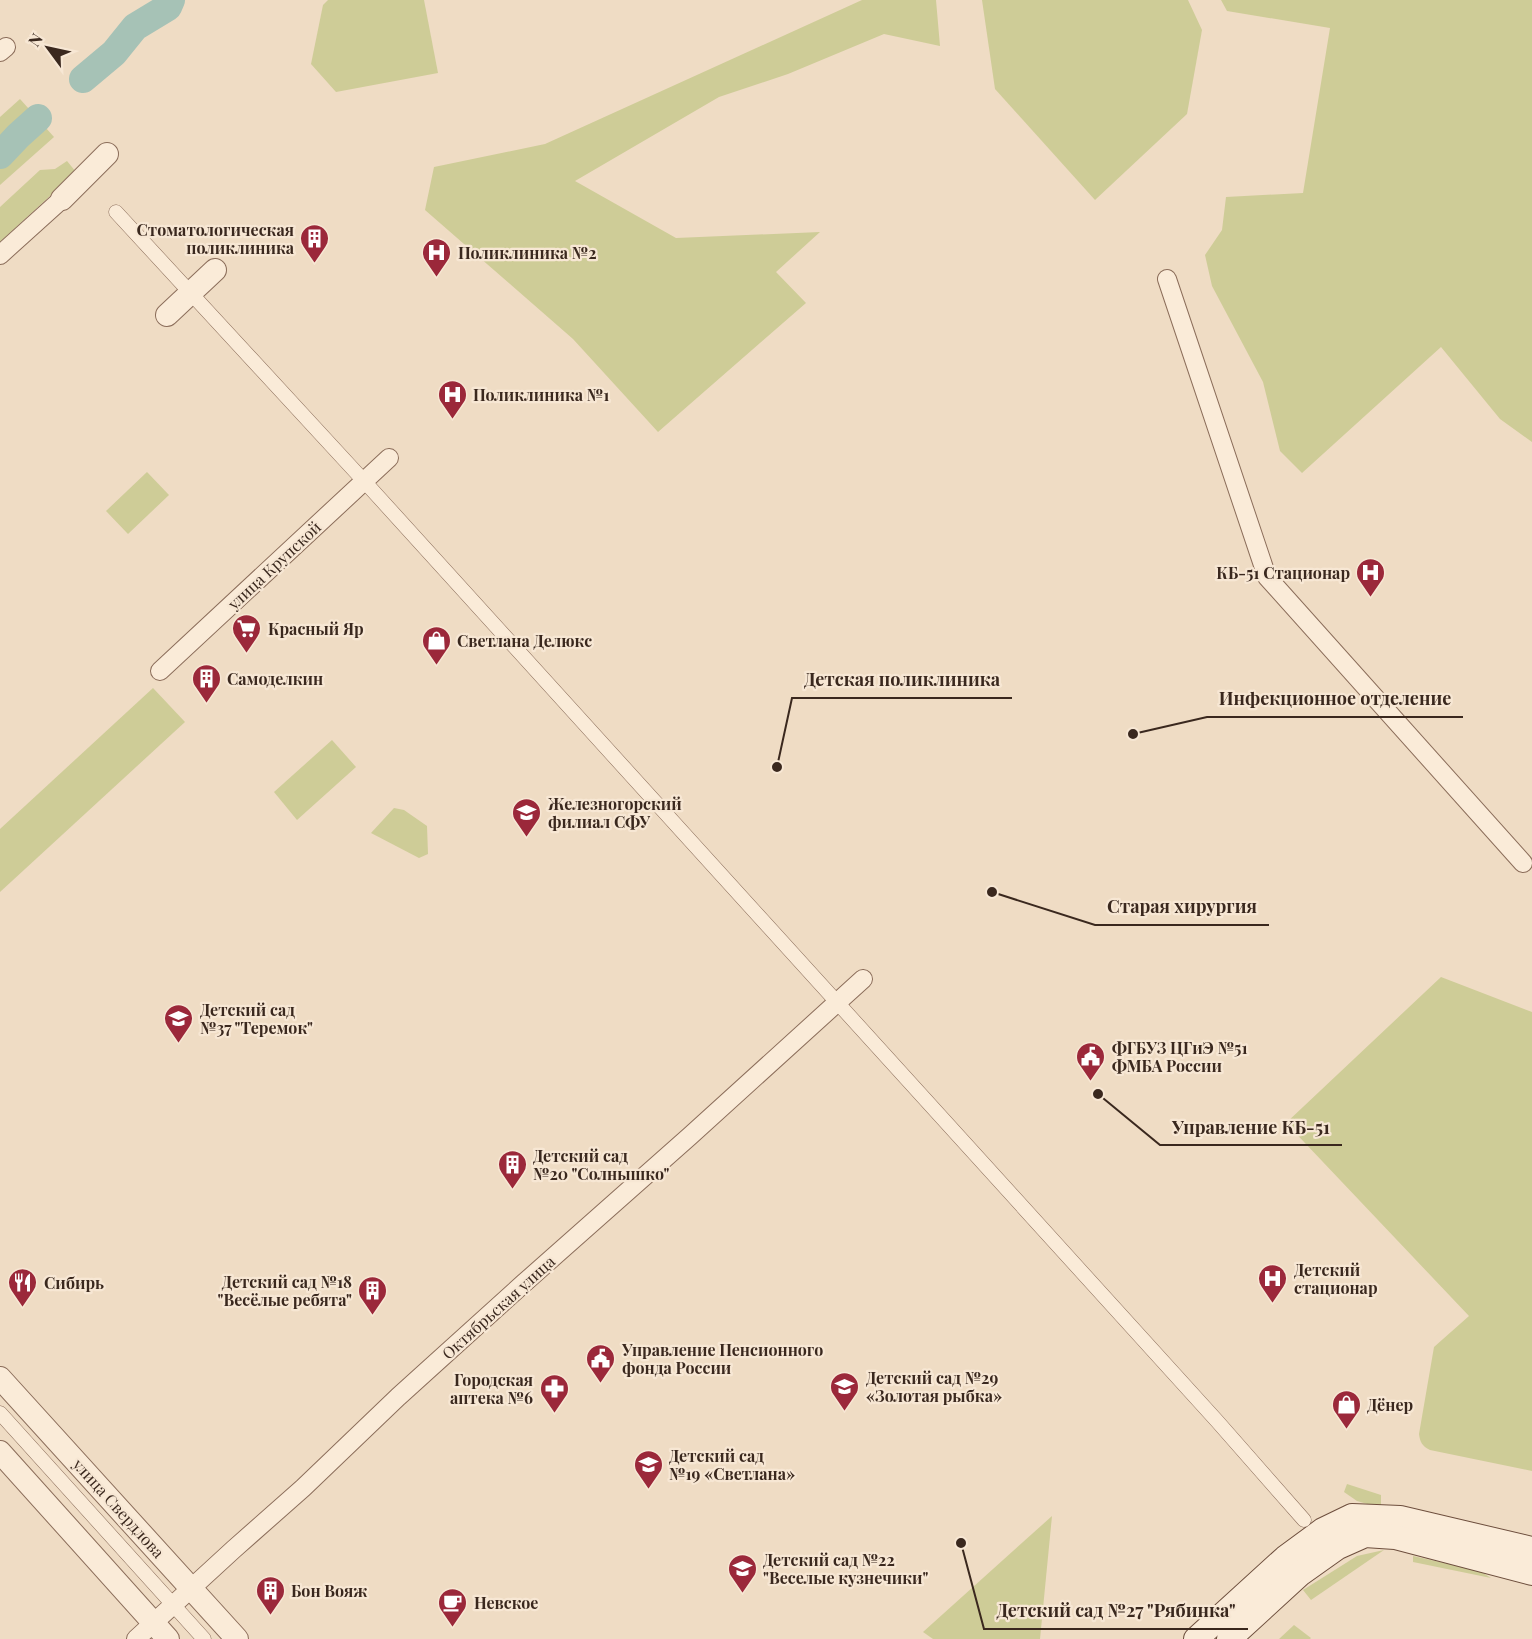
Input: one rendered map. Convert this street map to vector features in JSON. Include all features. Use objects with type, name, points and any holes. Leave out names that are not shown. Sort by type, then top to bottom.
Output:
[{"type":"main road","points":[[1349,1510],[1532,1573]]},
{"type":"main road","points":[[1349,1510],[1349,1542]]},
{"type":"main road","points":[[1229,1639],[1323,1530],[1349,1510]]},
{"type":"main road","points":[[1196,1639],[1293,1566],[1365,1535],[1398,1528],[1532,1549]]},
{"type":"street","points":[[0,255],[107,154]]},
{"type":"street","points":[[116,212],[364,481],[1304,1520]]},
{"type":"street","points":[[167,315],[215,270]]},
{"type":"street","points":[[1167,279],[1267,577],[1523,863]]},
{"type":"street","name":"улица Крупской","points":[[160,671],[389,458]]},
{"type":"street","name":"Октябрьская улица","points":[[136,1639],[161,1631],[173,1606],[191,1588],[303,1488],[524,1283],[863,979]]},
{"type":"street","name":"улица Свердлова","points":[[0,1378],[237,1639]]},
{"type":"street","points":[[0,1413],[204,1639]]},
{"type":"street","points":[[0,1452],[161,1631]]},
{"type":"shaded area","points":[[328,0],[424,0],[438,73],[336,92],[311,64],[323,5]]},
{"type":"shaded area","points":[[862,0],[936,0],[940,46],[884,34],[788,74],[719,97],[575,181],[676,238],[820,232],[776,272],[806,303],[658,432],[573,339],[425,210],[434,167],[545,144]]},
{"type":"shaded area","points":[[982,0],[1188,0],[1202,30],[1187,114],[1095,200],[995,89]]},
{"type":"shaded area","points":[[1221,0],[1532,0],[1532,442],[1500,419],[1441,347],[1302,473],[1280,451],[1263,382],[1212,286],[1205,255],[1222,230],[1226,197],[1303,193],[1330,28],[1227,11]]},
{"type":"shaded area","points":[[20,99],[54,137],[0,185],[0,117]]},
{"type":"shaded area","points":[[67,161],[76,172],[0,242],[0,207],[40,170],[55,169]]},
{"type":"shaded area","points":[[147,472],[169,495],[128,534],[106,511]]},
{"type":"shaded area","points":[[153,688],[185,722],[0,892],[0,829]]},
{"type":"shaded area","points":[[332,740],[356,767],[297,820],[274,792]]},
{"type":"shaded area","points":[[394,808],[404,810],[427,826],[428,854],[419,858],[371,833]]},
{"type":"shaded area","points":[[1441,977],[1532,1012],[1532,1471],[1430,1450],[1422,1444],[1419,1434],[1434,1347],[1469,1316],[1286,1123]]},
{"type":"shaded area","points":[[1347,1484],[1381,1495],[1381,1508],[1357,1501],[1344,1492]]},
{"type":"shaded area","points":[[1052,1516],[1040,1639],[933,1639],[923,1632]]},
{"type":"shaded area","points":[[1384,1550],[1311,1600],[1303,1590],[1357,1556]]},
{"type":"shaded area","points":[[1413,1556],[1480,1571],[1491,1578],[1413,1562]]},
{"type":"shaded area","points":[[1294,1625],[1311,1638],[1279,1639]]},
{"type":"waterway","points":[[83,79],[114,53],[135,27],[168,7],[171,0]]},
{"type":"waterway","points":[[0,155],[38,118]]},
{"type":"place","name":"Стоматологическая поликлиника","points":[[315,264]]},
{"type":"place","name":"Поликлиника №2","points":[[437,278]]},
{"type":"place","name":"Поликлиника №1","points":[[452,420]]},
{"type":"place","name":"КБ-51 Стационар","points":[[1371,598]]},
{"type":"place","name":"Красный Яр","points":[[247,654]]},
{"type":"place","name":"Светлана Делюкс","points":[[436,666]]},
{"type":"place","name":"Самоделкин","points":[[206,704]]},
{"type":"place","name":"Инфекционное отделение","points":[[1133,734]]},
{"type":"place","name":"Детская поликлиника","points":[[777,767]]},
{"type":"place","name":"Железногорский филиал СФУ","points":[[527,838]]},
{"type":"place","name":"Старая хирургия","points":[[992,892]]},
{"type":"place","name":"Детский сад №37 \"Теремок\"","points":[[179,1044]]},
{"type":"place","name":"ФГБУЗ ЦГиЭ №51 ФМБА России","points":[[1091,1082]]},
{"type":"place","name":"Управление КБ-51","points":[[1098,1094]]},
{"type":"place","name":"Детский сад №20 \"Солнышко\"","points":[[512,1190]]},
{"type":"place","name":"Детский стационар","points":[[1273,1304]]},
{"type":"place","name":"Сибирь","points":[[23,1308]]},
{"type":"place","name":"Детский сад №18 \"Весёлые ребята\"","points":[[373,1316]]},
{"type":"place","name":"Управление Пенсионного фонда России","points":[[601,1384]]},
{"type":"place","name":"Детский сад №29 «Золотая рыбка»","points":[[845,1412]]},
{"type":"place","name":"Городская аптека №6","points":[[554,1414]]},
{"type":"place","name":"Дёнер","points":[[1346,1430]]},
{"type":"place","name":"Детский сад №19 «Светлана»","points":[[648,1490]]},
{"type":"place","name":"Детский сад №27 \"Рябинка\"","points":[[961,1543]]},
{"type":"place","name":"Детский сад №22 \"Веселые кузнечики\"","points":[[742,1594]]},
{"type":"place","name":"Бон Вояж","points":[[270,1616]]},
{"type":"place","name":"Невское","points":[[453,1628]]}]
